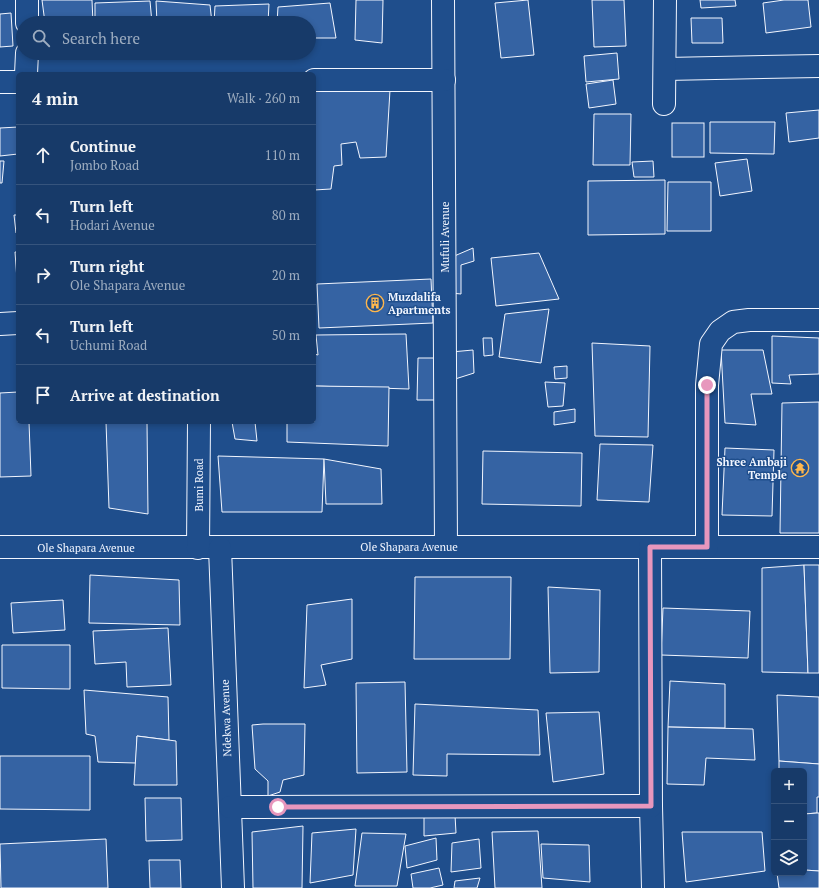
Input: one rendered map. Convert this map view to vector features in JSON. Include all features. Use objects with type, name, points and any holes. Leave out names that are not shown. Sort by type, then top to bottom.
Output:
[{"type":"street","points":[[27,0],[27,16]]},
{"type":"street","name":"Mufuli Avenue","points":[[443,0],[446,546]]},
{"type":"street","points":[[664,104],[666,69],[665,0]]},
{"type":"street","points":[[26,72],[27,60]]},
{"type":"street","points":[[666,69],[819,66]]},
{"type":"street","points":[[316,80],[444,80]]},
{"type":"street","points":[[0,82],[16,82]]},
{"type":"street","points":[[707,547],[707,385],[708,360],[711,344],[720,331],[733,322],[749,320],[819,320]]},
{"type":"street","points":[[0,324],[16,323]]},
{"type":"street","name":"Bumi Road","points":[[198,548],[199,424]]},
{"type":"street","name":"Ole Shapara Avenue","points":[[0,547],[819,547]]},
{"type":"street","points":[[650,547],[651,806],[653,888]]},
{"type":"street","name":"Ndekwa Avenue","points":[[220,548],[234,888]]},
{"type":"street","points":[[230,807],[651,806]]},
{"type":"building","points":[[42,0],[92,0],[93,16],[44,16]]},
{"type":"building","points":[[356,0],[383,0],[382,43],[355,40]]},
{"type":"building","points":[[528,0],[534,55],[501,58],[495,3]]},
{"type":"building","points":[[592,0],[624,0],[626,46],[594,47]]},
{"type":"building","points":[[700,0],[735,0],[736,6],[701,8]]},
{"type":"building","points":[[784,0],[808,0],[811,27],[766,33],[763,3]]},
{"type":"building","points":[[150,1],[151,16],[95,16],[95,3]]},
{"type":"building","points":[[156,1],[210,5],[211,16],[157,16]]},
{"type":"building","points":[[330,3],[336,38],[316,38],[316,16],[277,16],[278,7]]},
{"type":"building","points":[[269,4],[268,16],[214,16],[215,6]]},
{"type":"building","points":[[11,13],[13,46],[0,47],[0,14]]},
{"type":"building","points":[[691,18],[722,18],[723,43],[692,43]]},
{"type":"building","points":[[617,53],[619,79],[586,82],[584,56]]},
{"type":"building","points":[[613,80],[616,104],[589,108],[586,84]]},
{"type":"building","points":[[316,87],[390,90],[386,157],[360,158],[356,142],[341,144],[342,165],[334,166],[331,189],[316,190]]},
{"type":"building","points":[[819,110],[819,138],[789,142],[786,113]]},
{"type":"building","points":[[594,114],[631,114],[630,165],[593,165]]},
{"type":"building","points":[[710,122],[775,122],[774,154],[710,153]]},
{"type":"building","points":[[672,123],[704,123],[704,157],[672,157]]},
{"type":"building","points":[[16,127],[16,154],[0,156],[0,128]]},
{"type":"building","points":[[747,159],[752,191],[720,196],[715,163]]},
{"type":"building","points":[[0,161],[4,161],[2,183],[0,183]]},
{"type":"building","points":[[653,161],[654,177],[634,177],[632,162]]},
{"type":"building","points":[[665,180],[665,234],[588,235],[588,181]]},
{"type":"building","points":[[668,182],[711,182],[711,231],[667,231]]},
{"type":"building","points":[[14,215],[16,215],[16,233]]},
{"type":"building","points":[[473,248],[474,261],[461,265],[461,294],[451,293],[452,257]]},
{"type":"building","points":[[539,253],[559,299],[496,306],[491,258]]},
{"type":"building","name":"Muzdalifa Apartments","points":[[431,279],[433,323],[319,328],[317,284]]},
{"type":"building","points":[[549,309],[541,363],[499,357],[505,314]]},
{"type":"building","points":[[406,334],[409,389],[316,386],[316,354],[318,355],[316,335]]},
{"type":"building","points":[[772,336],[819,338],[819,374],[789,375],[791,384],[772,383]]},
{"type":"building","points":[[483,338],[492,338],[493,355],[484,356]]},
{"type":"building","points":[[592,343],[650,346],[648,437],[595,436]]},
{"type":"building","points":[[473,350],[474,373],[452,380],[451,352]]},
{"type":"building","points":[[721,350],[763,350],[772,394],[751,394],[756,425],[725,423]]},
{"type":"building","points":[[418,358],[440,358],[440,400],[417,400]]},
{"type":"building","points":[[567,366],[567,378],[555,379],[554,367]]},
{"type":"building","points":[[545,382],[565,383],[563,406],[548,407]]},
{"type":"building","points":[[316,386],[389,387],[388,446],[287,442],[287,424],[316,424]]},
{"type":"building","points":[[16,392],[16,424],[29,424],[31,476],[0,477],[0,393]]},
{"type":"building","name":"Shree Ambaji Temple","points":[[819,402],[819,533],[780,533],[782,403]]},
{"type":"building","points":[[575,409],[575,422],[554,425],[554,412]]},
{"type":"building","points":[[106,424],[147,424],[148,514],[109,508]]},
{"type":"building","points":[[232,424],[255,424],[257,441],[235,439]]},
{"type":"building","points":[[600,444],[653,445],[649,502],[597,500]]},
{"type":"building","points":[[725,448],[774,450],[772,516],[722,515]]},
{"type":"building","points":[[483,451],[582,453],[581,506],[482,504]]},
{"type":"building","points":[[218,456],[324,459],[322,512],[222,512]]},
{"type":"building","points":[[324,459],[381,469],[382,504],[326,504]]},
{"type":"building","points":[[804,565],[808,673],[762,672],[762,568]]},
{"type":"building","points":[[804,565],[819,565],[819,673],[808,673]]},
{"type":"building","points":[[90,575],[179,580],[180,625],[89,623]]},
{"type":"building","points":[[415,577],[511,577],[510,659],[414,659]]},
{"type":"building","points":[[548,587],[600,590],[599,672],[550,673]]},
{"type":"building","points":[[352,599],[352,659],[321,665],[326,685],[304,688],[307,605]]},
{"type":"building","points":[[63,600],[65,630],[13,633],[11,603]]},
{"type":"building","points":[[663,608],[750,611],[748,658],[661,655]]},
{"type":"building","points":[[168,628],[171,685],[127,687],[126,662],[95,664],[93,631]]},
{"type":"building","points":[[2,645],[70,645],[70,689],[2,688]]},
{"type":"building","points":[[670,681],[725,684],[725,728],[668,727]]},
{"type":"building","points":[[405,682],[407,772],[357,773],[356,683]]},
{"type":"building","points":[[84,690],[168,697],[169,740],[137,736],[136,763],[98,762],[95,736],[86,734]]},
{"type":"building","points":[[777,695],[819,697],[819,764],[779,761]]},
{"type":"building","points":[[415,704],[538,710],[540,755],[447,754],[447,776],[413,775]]},
{"type":"building","points":[[599,712],[604,774],[553,782],[546,713]]},
{"type":"building","points":[[305,724],[304,775],[283,780],[280,792],[268,796],[268,781],[255,769],[252,725]]},
{"type":"building","points":[[668,727],[753,729],[755,760],[706,758],[704,785],[667,784]]},
{"type":"building","points":[[137,736],[176,741],[177,785],[134,785]]},
{"type":"building","points":[[0,756],[90,756],[90,810],[0,809]]},
{"type":"building","points":[[779,761],[819,764],[819,797],[817,797],[817,813],[807,814],[807,768],[779,768]]},
{"type":"building","points":[[145,798],[181,798],[182,840],[146,841]]},
{"type":"building","points":[[819,813],[819,871],[807,870],[807,814]]},
{"type":"building","points":[[455,815],[456,833],[424,836],[424,817]]},
{"type":"building","points":[[303,826],[302,888],[253,888],[252,832]]},
{"type":"building","points":[[356,829],[353,875],[310,883],[312,833]]},
{"type":"building","points":[[538,831],[542,888],[495,888],[492,832]]},
{"type":"building","points":[[682,832],[762,832],[765,871],[686,882]]},
{"type":"building","points":[[362,833],[406,834],[397,886],[355,886]]},
{"type":"building","points":[[436,838],[437,860],[407,868],[405,846]]},
{"type":"building","points":[[106,839],[108,888],[1,888],[0,844]]},
{"type":"building","points":[[479,839],[481,868],[451,872],[452,843]]},
{"type":"building","points":[[541,844],[589,845],[590,882],[543,878]]},
{"type":"building","points":[[149,860],[180,860],[181,888],[150,888]]},
{"type":"building","points":[[439,868],[443,885],[430,888],[413,888],[411,874]]},
{"type":"building","points":[[807,870],[819,871],[819,888],[779,888],[777,876],[807,876]]},
{"type":"building","points":[[480,878],[477,888],[454,888],[455,881]]},
{"type":"place","name":"Muzdalifa Apartments","points":[[375,303]]},
{"type":"place","name":"Shree Ambaji Temple","points":[[800,468]]},
{"type":"route","points":[[278,807],[651,806],[650,547],[707,547],[707,385]]}]
